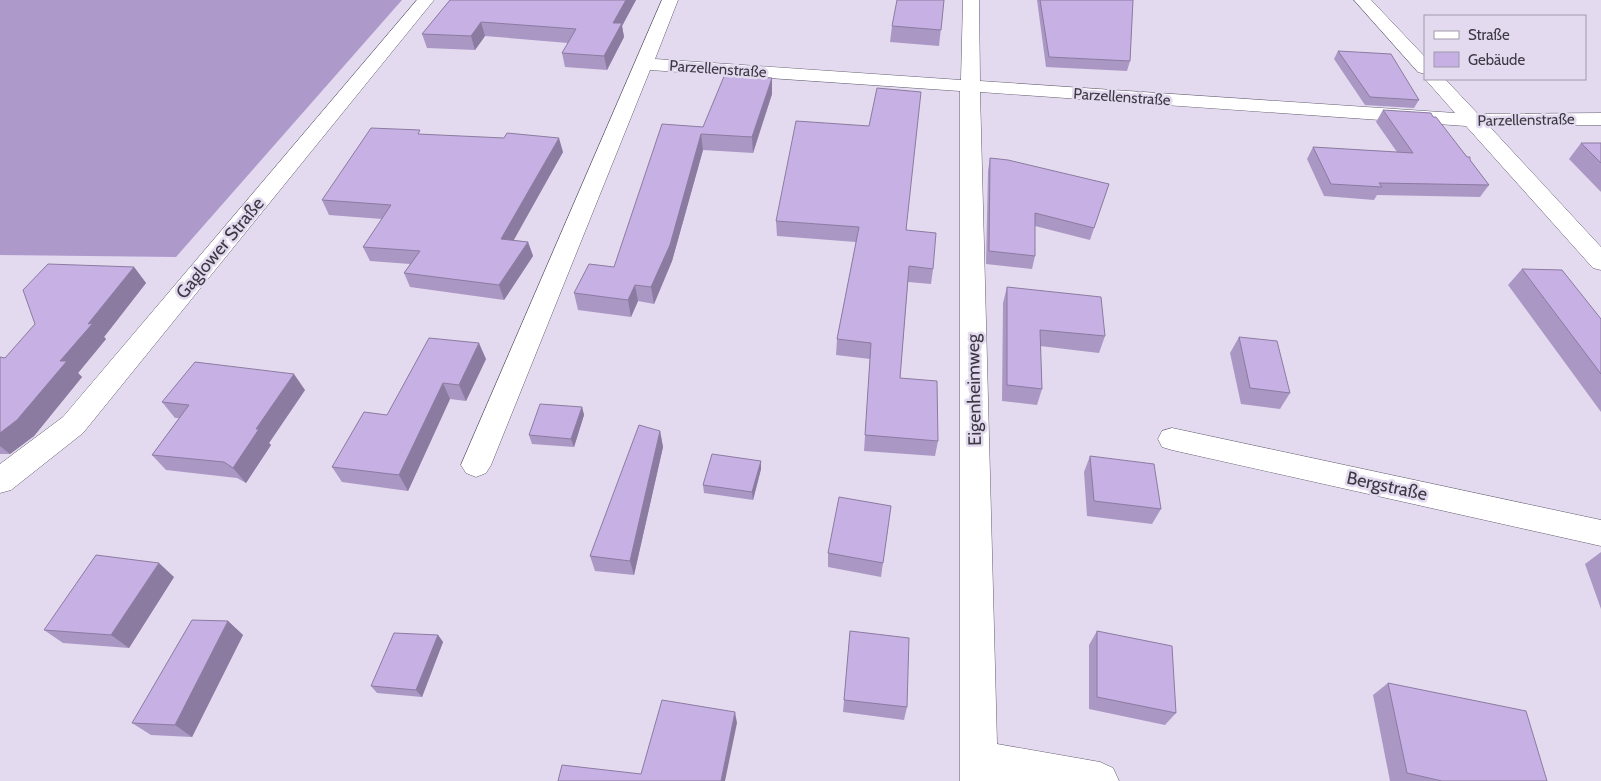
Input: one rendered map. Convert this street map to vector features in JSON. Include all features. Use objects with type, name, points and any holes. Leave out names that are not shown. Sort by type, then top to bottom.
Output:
[{"type":"street","name":"Gaglower Straße","points":[[0,480],[72,425],[426,0]]},
{"type":"street","name":"Parzellenstraße","points":[[476,465],[670,0]]},
{"type":"street","name":"Eigenheimweg","points":[[971,0],[970,87],[979,770]]},
{"type":"street","points":[[1362,0],[1424,67]]},
{"type":"street","name":"Parzellenstraße","points":[[644,64],[1473,120],[1601,119]]},
{"type":"street","points":[[1435,80],[1601,262]]},
{"type":"street","name":"Bergstraße","points":[[1172,439],[1601,532]]},
{"type":"street","points":[[979,770],[1100,781]]},
{"type":"shaded area","points":[[0,0],[402,0],[176,257],[0,255]]},
{"type":"building","points":[[450,0],[626,0],[613,23],[622,23],[604,56],[562,53],[576,29],[481,22],[471,36],[422,34]]},
{"type":"building","points":[[897,0],[944,0],[941,30],[892,26]]},
{"type":"building","points":[[1040,0],[1133,0],[1130,61],[1049,57]]},
{"type":"building","points":[[1338,51],[1391,54],[1419,100],[1370,97]]},
{"type":"building","points":[[725,74],[772,78],[752,137],[701,134],[670,245],[651,287],[635,285],[628,300],[574,293],[589,264],[614,267],[662,124],[703,127]]},
{"type":"building","points":[[877,88],[921,92],[906,230],[936,233],[933,269],[909,266],[900,378],[937,381],[938,441],[865,435],[871,343],[837,339],[859,227],[776,221],[796,121],[869,126]]},
{"type":"building","points":[[1383,110],[1431,113],[1467,157],[1470,157],[1470,160],[1489,185],[1379,183],[1382,187],[1331,184],[1313,147],[1413,153]]},
{"type":"building","points":[[371,128],[420,130],[418,134],[504,138],[507,133],[559,138],[501,239],[528,242],[499,285],[404,273],[420,251],[363,247],[391,205],[322,200]]},
{"type":"building","points":[[1581,143],[1601,143],[1601,163]]},
{"type":"building","points":[[990,158],[1008,160],[1109,184],[1094,228],[1035,213],[1035,256],[989,251]]},
{"type":"building","points":[[48,264],[134,267],[88,324],[93,323],[60,361],[67,361],[17,420],[0,433],[0,357],[5,358],[35,324],[23,290]]},
{"type":"building","points":[[1522,269],[1562,270],[1601,319],[1601,374]]},
{"type":"building","points":[[1007,287],[1101,297],[1105,336],[1040,330],[1042,389],[1007,385]]},
{"type":"building","points":[[1239,337],[1277,341],[1290,393],[1250,388]]},
{"type":"building","points":[[429,338],[479,343],[459,385],[443,383],[399,475],[332,467],[364,412],[387,415]]},
{"type":"building","points":[[195,362],[294,374],[256,429],[259,429],[233,468],[224,462],[152,455],[189,405],[162,402]]},
{"type":"building","points":[[540,404],[582,407],[571,439],[529,435]]},
{"type":"building","points":[[639,425],[660,431],[630,561],[590,556]]},
{"type":"building","points":[[712,454],[761,461],[752,492],[703,485]]},
{"type":"building","points":[[1090,456],[1154,464],[1161,509],[1094,501]]},
{"type":"building","points":[[839,497],[891,506],[883,563],[828,553]]},
{"type":"building","points":[[96,555],[159,563],[111,635],[44,630]]},
{"type":"building","points":[[192,620],[228,621],[175,725],[132,723]]},
{"type":"building","points":[[850,631],[909,638],[907,707],[844,700]]},
{"type":"building","points":[[1097,631],[1172,646],[1176,713],[1097,697]]},
{"type":"building","points":[[394,633],[438,635],[416,690],[371,686]]},
{"type":"building","points":[[1388,683],[1526,711],[1547,781],[1442,781],[1407,773]]},
{"type":"building","points":[[662,700],[735,712],[721,781],[558,781],[562,765],[641,774]]}]
